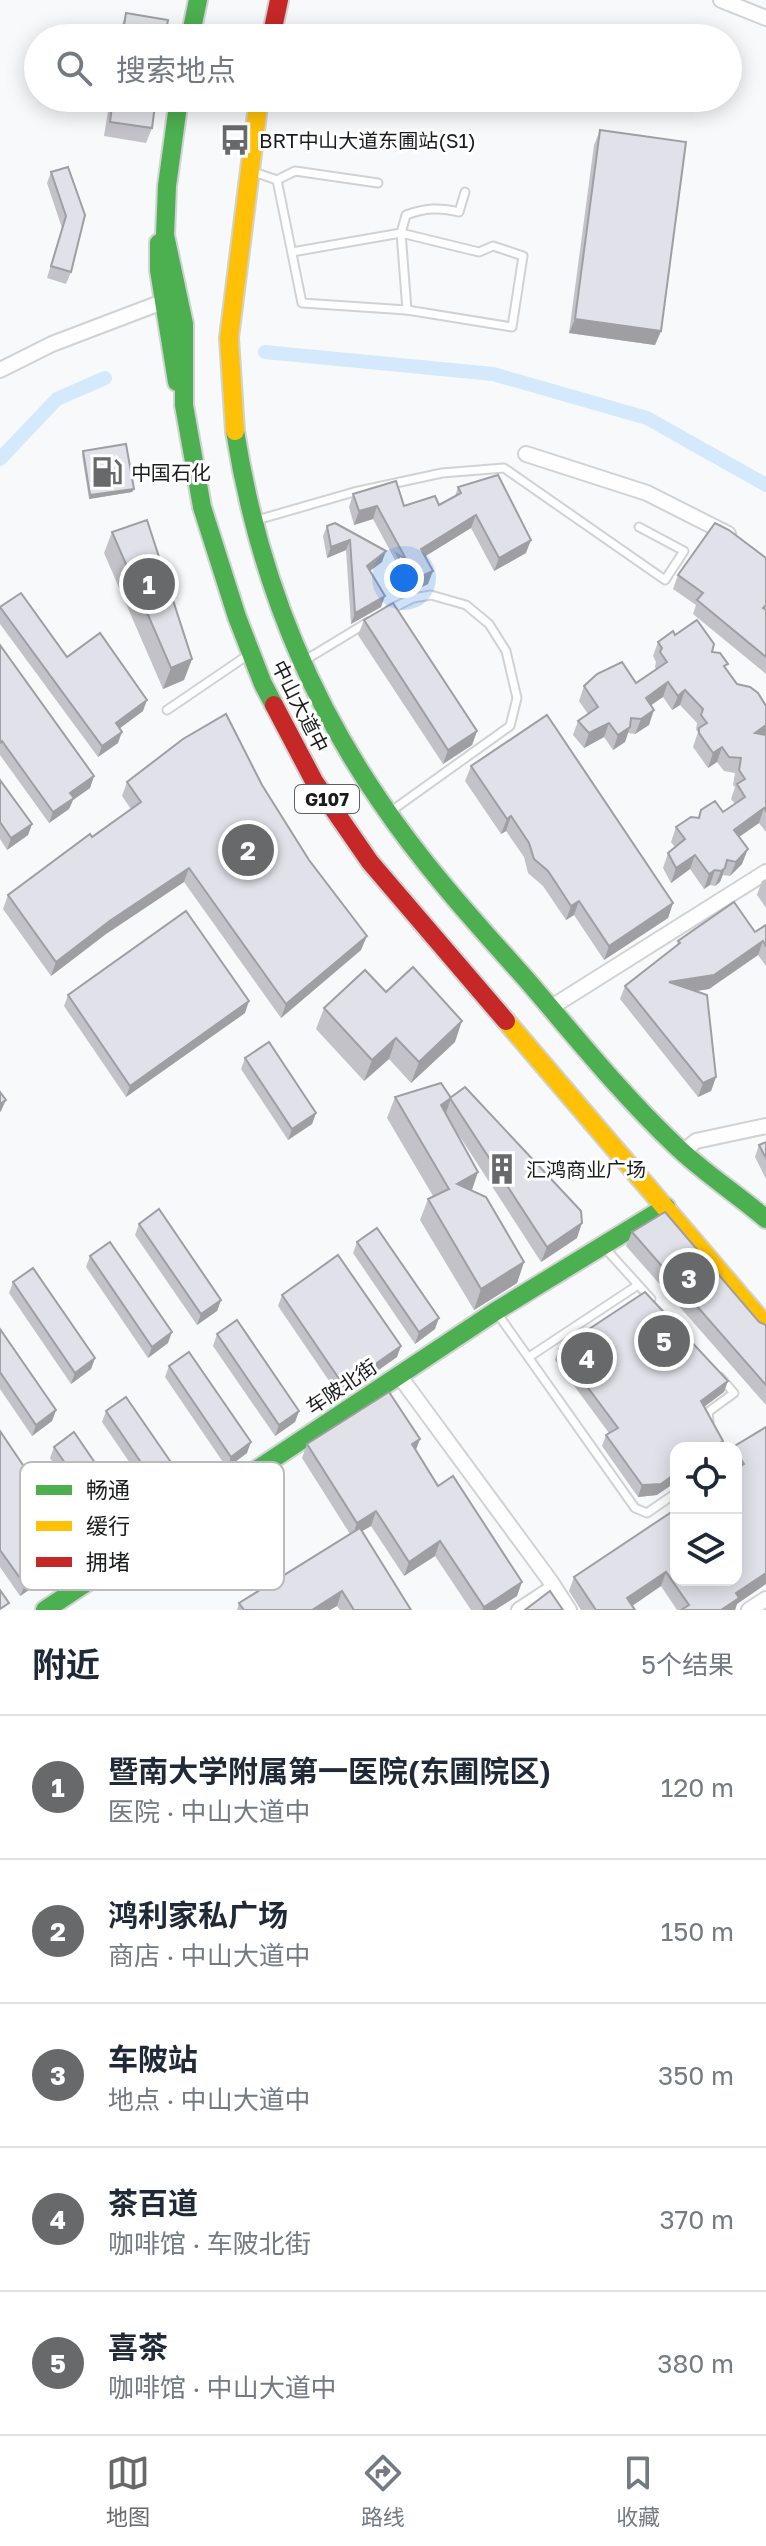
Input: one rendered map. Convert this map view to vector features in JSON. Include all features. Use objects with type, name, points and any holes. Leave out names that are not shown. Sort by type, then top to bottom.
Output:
[{"type":"main road","points":[[193,24],[198,0]]},
{"type":"main road","points":[[274,24],[279,0]]},
{"type":"main road","name":"中山大道中","points":[[177,112],[165,212],[168,252],[184,324],[184,405],[202,507],[250,653],[283,725],[309,771],[370,862],[766,1326]]},
{"type":"main road","name":"中山大道中","points":[[257,112],[240,263],[228,333],[230,378],[237,448],[251,522],[276,603],[301,662],[345,744],[389,813],[453,896],[655,1124],[683,1152],[766,1219]]},
{"type":"main road","points":[[165,212],[159,242],[159,270],[171,357],[184,405]]},
{"type":"main road","name":"车陂北街","points":[[266,1462],[496,1311],[666,1207]]},
{"type":"main road","name":"车陂北街","points":[[45,1610],[75,1590]]},
{"type":"street","points":[[721,0],[766,18]]},
{"type":"street","points":[[0,370],[52,344],[165,301]]},
{"type":"street","points":[[526,454],[647,493],[733,537],[744,546]]},
{"type":"street","points":[[550,1008],[766,872]]},
{"type":"street","points":[[683,1152],[696,1141],[766,1126]]},
{"type":"street","points":[[398,1374],[569,1610]]},
{"type":"street","points":[[519,1610],[554,1587]]},
{"type":"street","points":[[749,1610],[766,1599]]},
{"type":"lane","points":[[248,170],[277,180],[295,171],[378,183]]},
{"type":"lane","points":[[277,180],[302,303],[407,310],[512,327],[523,256],[493,246],[479,252],[401,233],[292,252]]},
{"type":"lane","points":[[407,310],[401,233],[406,215],[421,209],[441,207],[459,212],[465,192]]},
{"type":"lane","points":[[251,522],[354,492],[442,473],[504,468],[665,580],[684,551],[639,527]]},
{"type":"lane","points":[[301,662],[375,617],[413,598],[431,595],[466,605],[489,624],[506,651],[517,698],[510,726],[389,813]]},
{"type":"lane","points":[[167,710],[250,653]]},
{"type":"lane","points":[[603,1246],[657,1307]]},
{"type":"lane","points":[[529,1357],[638,1285]]},
{"type":"lane","points":[[496,1311],[635,1508],[647,1513],[670,1497]]},
{"type":"lane","points":[[715,1371],[734,1393],[708,1412],[707,1418],[715,1432]]},
{"type":"building","points":[[126,13],[168,20],[167,24],[124,24]]},
{"type":"building","points":[[111,112],[154,112],[152,128],[110,122]]},
{"type":"building","points":[[600,130],[686,142],[661,331],[575,319]]},
{"type":"building","points":[[68,167],[85,215],[71,272],[51,266],[66,216],[51,172]]},
{"type":"building","points":[[126,444],[134,489],[90,495],[83,451]]},
{"type":"building","points":[[498,475],[531,540],[499,558],[476,515],[421,549],[433,571],[411,581],[397,554],[406,559],[377,506],[359,511],[353,494],[396,481],[404,506],[435,496],[439,505],[461,493],[458,487]]},
{"type":"building","points":[[147,520],[192,659],[171,668],[112,532]]},
{"type":"building","points":[[335,523],[386,551],[367,566],[385,596],[355,613],[350,540],[331,547],[327,526]]},
{"type":"building","points":[[715,523],[766,558],[766,605],[763,608],[766,610],[766,657],[697,600],[703,593],[678,575]]},
{"type":"building","points":[[21,593],[67,657],[100,633],[147,700],[116,723],[122,732],[102,746],[0,607]]},
{"type":"building","points":[[393,603],[477,731],[448,750],[364,620]]},
{"type":"building","points":[[697,620],[714,644],[712,652],[720,653],[728,664],[724,666],[737,684],[758,693],[766,706],[766,725],[755,733],[766,735],[766,811],[764,808],[734,830],[748,849],[736,862],[727,860],[725,868],[709,874],[695,855],[676,868],[668,853],[685,839],[676,827],[691,817],[699,818],[701,810],[715,801],[723,812],[745,797],[737,784],[745,779],[739,770],[741,758],[729,757],[722,747],[713,753],[699,733],[699,728],[707,723],[701,715],[703,709],[685,690],[678,696],[668,682],[646,698],[654,710],[641,719],[631,718],[630,727],[618,735],[609,723],[589,733],[578,721],[598,707],[584,686],[597,674],[622,662],[636,683],[667,662],[658,642]]},
{"type":"building","points":[[0,645],[94,776],[70,793],[74,798],[53,812],[2,741],[0,743]]},
{"type":"building","points":[[226,714],[262,785],[309,860],[367,936],[286,1004],[189,868],[111,920],[56,962],[8,895],[90,834],[92,837],[141,802],[127,782],[183,739]]},
{"type":"building","points":[[547,715],[673,903],[609,946],[579,901],[571,906],[548,871],[534,859],[529,843],[511,816],[507,819],[471,766]]},
{"type":"building","points":[[0,780],[32,824],[11,838],[0,822]]},
{"type":"building","points":[[734,902],[755,932],[766,925],[766,946],[763,941],[714,975],[669,982],[707,995],[716,1077],[703,1083],[625,986],[680,943],[678,941]]},
{"type":"building","points":[[186,911],[249,1001],[130,1086],[68,995]]},
{"type":"building","points":[[413,967],[462,1021],[419,1062],[396,1038],[372,1060],[324,1008],[365,970],[386,992]]},
{"type":"building","points":[[269,1042],[316,1113],[292,1129],[245,1058]]},
{"type":"building","points":[[441,1083],[451,1098],[441,1105],[478,1172],[457,1184],[486,1197],[524,1262],[481,1289],[428,1199],[449,1189],[395,1097]]},
{"type":"building","points":[[465,1087],[581,1211],[582,1223],[547,1247],[450,1098]]},
{"type":"building","points":[[766,1142],[766,1158],[759,1145]]},
{"type":"building","points":[[159,1209],[221,1300],[201,1314],[139,1224]]},
{"type":"building","points":[[665,1212],[759,1322],[766,1325],[766,1385],[632,1232]]},
{"type":"building","points":[[377,1228],[439,1318],[419,1332],[357,1242]]},
{"type":"building","points":[[110,1242],[172,1332],[152,1347],[90,1256]]},
{"type":"building","points":[[338,1255],[401,1346],[344,1386],[282,1295]]},
{"type":"building","points":[[33,1268],[95,1358],[75,1373],[13,1282]]},
{"type":"building","points":[[645,1292],[728,1381],[701,1401],[723,1441],[670,1442],[670,1477],[661,1484],[642,1485],[606,1435],[618,1428],[559,1349]]},
{"type":"building","points":[[237,1320],[299,1411],[279,1425],[217,1334]]},
{"type":"building","points":[[0,1329],[56,1410],[36,1425],[0,1372]]},
{"type":"building","points":[[189,1352],[251,1442],[231,1457],[169,1366]]},
{"type":"building","points":[[389,1392],[420,1439],[412,1444],[438,1486],[453,1476],[522,1582],[484,1607],[440,1541],[409,1562],[376,1511],[357,1523],[307,1444]]},
{"type":"building","points":[[126,1397],[171,1462],[141,1462],[106,1411]]},
{"type":"building","points":[[766,1427],[766,1573],[736,1593],[739,1598],[721,1610],[681,1610],[689,1605],[676,1586],[742,1586],[744,1464],[741,1442]]},
{"type":"building","points":[[0,1431],[21,1462],[20,1578],[0,1550]]},
{"type":"building","points":[[74,1432],[94,1462],[64,1462],[54,1447]]},
{"type":"building","points":[[670,1513],[670,1578],[666,1572],[627,1598],[635,1610],[596,1610],[574,1577]]},
{"type":"building","points":[[360,1528],[411,1610],[354,1610],[342,1591],[312,1610],[244,1610],[239,1603],[260,1590],[284,1590],[284,1575]]},
{"type":"building","points":[[0,1590],[9,1603],[0,1609]]},
{"type":"building","points":[[550,1591],[563,1610],[525,1610]]},
{"type":"waterway","points":[[265,352],[493,374],[647,418],[766,485]]},
{"type":"waterway","points":[[0,459],[57,399],[105,378]]},
{"type":"traffic: fast","points":[[193,24],[198,0]]},
{"type":"traffic: fast","points":[[177,112],[167,186],[165,235],[184,324],[184,405],[202,507],[237,617],[274,705]]},
{"type":"traffic: fast","points":[[159,243],[159,270],[177,382]]},
{"type":"traffic: fast","points":[[235,431],[256,529],[286,624],[328,715],[380,801],[450,893],[656,1127],[766,1219]]},
{"type":"traffic: fast","points":[[268,1462],[496,1311],[666,1207]]},
{"type":"traffic: fast","points":[[45,1610],[75,1590]]},
{"type":"traffic: slow","points":[[235,431],[229,338],[257,112]]},
{"type":"traffic: slow","points":[[506,1021],[766,1326]]},
{"type":"traffic: jam","points":[[274,24],[279,0]]},
{"type":"traffic: jam","points":[[274,705],[314,781],[370,862],[506,1021]]},
{"type":"place","name":"BRT中山大道东圃站(S1)","points":[[235,140]]},
{"type":"place","name":"中国石化","points":[[107,472]]},
{"type":"place","name":"暨南大学附属第一医院(东圃院区)","points":[[149,584]]},
{"type":"place","name":"鸿利家私广场","points":[[248,850]]},
{"type":"place","name":"汇鸿商业广场","points":[[502,1169]]},
{"type":"place","name":"车陂站","points":[[689,1278]]},
{"type":"place","name":"喜茶","points":[[664,1341]]},
{"type":"place","name":"茶百道","points":[[587,1358]]}]
